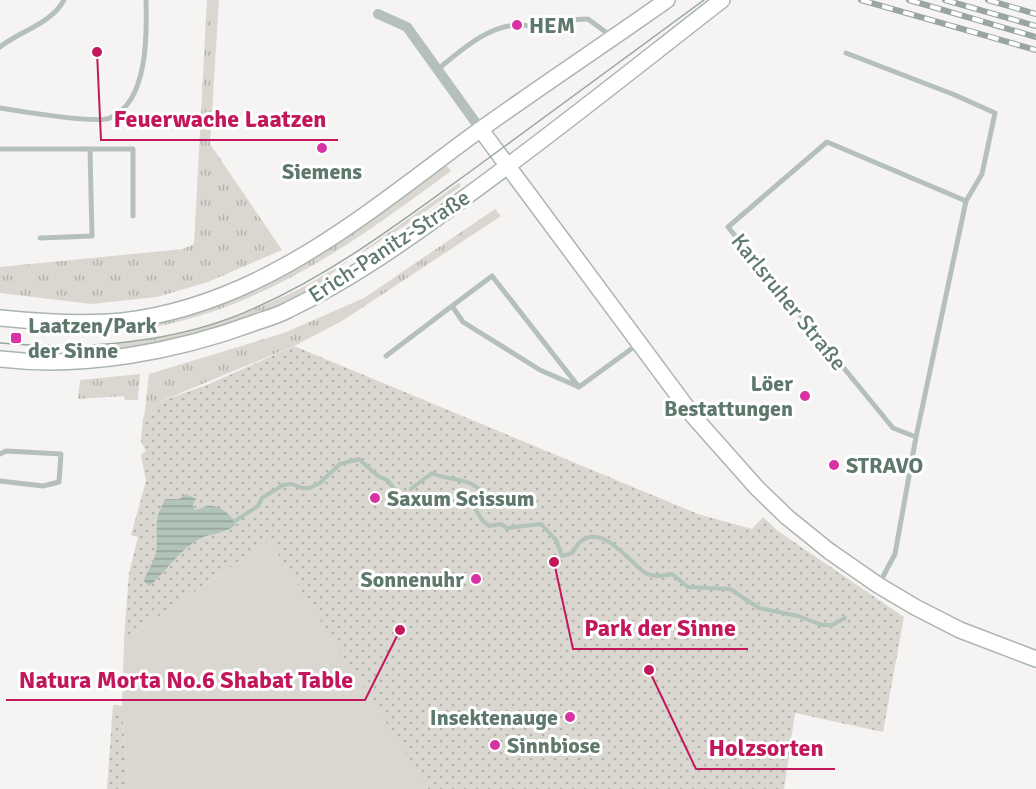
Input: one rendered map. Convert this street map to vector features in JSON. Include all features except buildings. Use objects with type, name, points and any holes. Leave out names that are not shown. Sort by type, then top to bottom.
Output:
[{"type":"main road","name":"Erich-Panitz-Straße","points":[[0,318],[74,323],[122,321],[192,306],[268,276],[316,249],[667,0]]},
{"type":"main road","name":"Erich-Panitz-Straße","points":[[0,359],[65,361],[115,357],[158,350],[230,332],[286,311],[339,283],[409,239],[508,166],[722,0]]},
{"type":"main road","points":[[481,130],[694,417],[757,488],[804,531],[878,585],[960,630],[1036,659]]},
{"type":"street","points":[[378,14],[407,27],[481,130]]},
{"type":"lane","points":[[0,47],[60,8],[64,0]]},
{"type":"lane","points":[[0,108],[60,117],[109,120],[125,108],[142,73],[146,0]]},
{"type":"lane","points":[[436,70],[491,31],[520,25],[553,31],[568,20],[588,19],[612,37]]},
{"type":"lane","points":[[846,53],[995,113],[982,174],[966,201],[916,437],[895,554],[878,585]]},
{"type":"lane","name":"Karlsruher Straße","points":[[916,437],[893,428],[728,227],[827,142],[966,201]]},
{"type":"lane","points":[[0,149],[133,149],[133,216]]},
{"type":"lane","points":[[40,238],[92,236],[90,149]]},
{"type":"lane","points":[[386,356],[492,276],[579,387]]},
{"type":"lane","points":[[452,306],[463,322],[540,370],[579,387]]},
{"type":"lane","points":[[579,387],[639,344]]},
{"type":"lane","points":[[0,454],[6,451],[61,454],[59,482],[43,486],[0,481]]},
{"type":"green space","points":[[207,0],[219,0],[210,144],[282,250],[208,282],[157,297],[91,304],[0,293],[0,267],[183,249],[194,244]]},
{"type":"green space","points":[[445,164],[451,171],[417,196],[348,243],[277,285],[240,302],[159,326],[130,331],[82,333],[82,331],[198,311],[252,291],[309,260]]},
{"type":"green space","points":[[459,183],[461,186],[414,220],[350,260]]},
{"type":"green space","points":[[495,209],[501,216],[342,321],[294,346],[159,402],[144,418],[149,374],[284,333],[364,298]]},
{"type":"green space","points":[[349,260],[308,290],[255,315],[199,333],[141,345],[83,352],[83,347],[134,342],[184,332],[232,317],[289,294]]},
{"type":"green space","points":[[294,346],[698,514],[752,529],[763,517],[778,531],[904,617],[883,732],[795,713],[784,789],[428,789],[269,541],[124,640],[129,573],[138,537],[131,535],[146,481],[141,455],[146,451],[141,442],[143,418],[159,402],[209,384]]},
{"type":"green space","points":[[140,374],[138,400],[125,400],[124,396],[78,399],[80,380]]},
{"type":"green space","points":[[269,541],[428,789],[125,789],[127,776],[122,706],[124,640]]},
{"type":"green space","points":[[113,705],[122,706],[127,776],[125,789],[107,789]]},
{"type":"shaded area","points":[[186,494],[196,499],[193,505],[194,510],[208,506],[217,507],[235,521],[235,525],[193,543],[149,586],[144,581],[156,551],[157,523],[161,508],[166,499],[179,499]]},
{"type":"waterway","points":[[235,521],[258,506],[262,498],[283,485],[292,484],[310,488],[320,483],[340,464],[359,459],[378,476],[387,480],[402,498],[404,497]]},
{"type":"waterway","points":[[411,489],[432,473],[464,481],[481,491],[476,510],[489,526],[501,524],[507,528],[541,524],[556,540],[562,556],[572,553],[580,542],[589,537],[597,537],[615,546],[644,572],[651,575],[672,574],[688,587],[730,589],[759,608],[798,616],[822,625],[832,625],[845,618]]},
{"type":"tram line","points":[[0,343],[65,346],[131,342],[196,329],[227,319],[286,293],[341,262],[394,227],[704,0]]},
{"type":"railway","points":[[861,0],[1036,50]]},
{"type":"railway","points":[[909,0],[1036,37]]},
{"type":"railway","points":[[945,0],[1036,26]]},
{"type":"railway","points":[[988,0],[1036,14]]},
{"type":"place","name":"HEM","points":[[517,25]]},
{"type":"place","name":"Feuerwache Laatzen","points":[[97,52]]},
{"type":"place","name":"Siemens","points":[[322,148]]},
{"type":"place","name":"Laatzen/Park der Sinne","points":[[16,338]]},
{"type":"place","name":"Löer Bestattungen","points":[[805,396]]},
{"type":"place","name":"STRAVO","points":[[834,465]]},
{"type":"place","name":"Saxum Scissum","points":[[375,498]]},
{"type":"place","name":"Park der Sinne","points":[[554,562]]},
{"type":"place","name":"Sonnenuhr","points":[[476,579]]},
{"type":"place","name":"Natura Morta No.6 Shabat Table","points":[[400,630]]},
{"type":"place","name":"Holzsorten","points":[[649,670]]},
{"type":"place","name":"Insektenauge","points":[[570,717]]},
{"type":"place","name":"Sinnbiose","points":[[495,745]]}]
